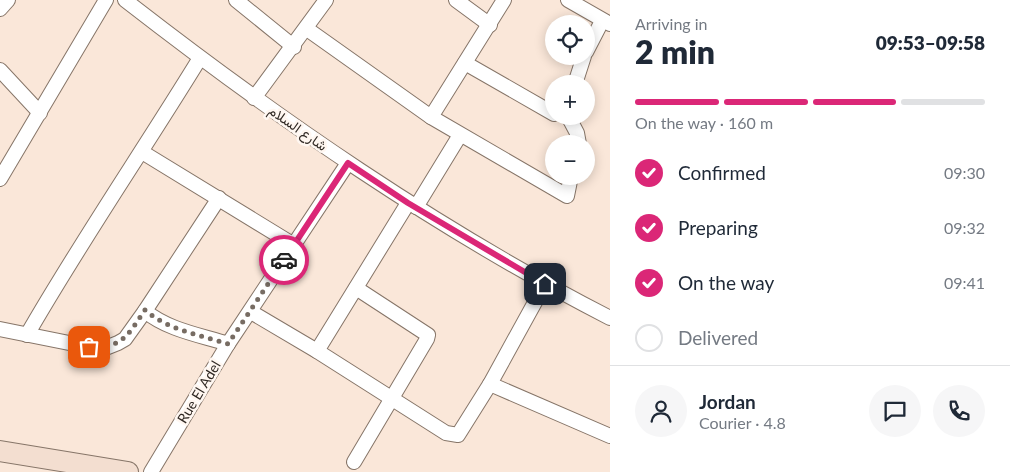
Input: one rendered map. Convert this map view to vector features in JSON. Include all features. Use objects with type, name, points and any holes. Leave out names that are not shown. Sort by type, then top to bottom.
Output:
[{"type":"main road","points":[[0,451],[128,472]]},
{"type":"street","points":[[0,9],[8,0]]},
{"type":"street","points":[[0,179],[106,0]]},
{"type":"street","name":"شارع السلام","points":[[125,0],[254,98],[412,205],[545,284],[610,318]]},
{"type":"street","points":[[236,0],[294,47]]},
{"type":"street","points":[[254,98],[294,47],[326,0]]},
{"type":"street","points":[[456,0],[490,25]]},
{"type":"street","points":[[431,117],[504,0]]},
{"type":"street","points":[[568,0],[606,22],[595,38]]},
{"type":"street","points":[[306,29],[431,117],[545,183]]},
{"type":"street","points":[[27,335],[68,264],[142,152],[200,58]]},
{"type":"street","points":[[465,64],[545,109]]},
{"type":"street","points":[[0,70],[40,113]]},
{"type":"street","points":[[317,351],[356,288],[460,135]]},
{"type":"street","points":[[142,152],[294,246]]},
{"type":"street","name":"Rue El Adel","points":[[151,472],[228,344],[348,163]]},
{"type":"street","points":[[548,185],[567,196],[569,185]]},
{"type":"street","points":[[0,329],[89,347],[108,347],[125,339],[219,198]]},
{"type":"street","points":[[251,312],[317,351],[446,433],[455,436],[461,432],[490,384],[545,284]]},
{"type":"street","points":[[354,462],[428,335],[356,288]]},
{"type":"street","points":[[145,310],[154,318],[170,326],[228,344]]},
{"type":"street","points":[[490,384],[610,436]]},
{"type":"way so far","points":[[89,347],[108,347],[125,339],[145,310],[154,318],[170,326],[228,344],[284,260]]},
{"type":"route","points":[[284,260],[348,163],[408,203],[545,284]]}]
